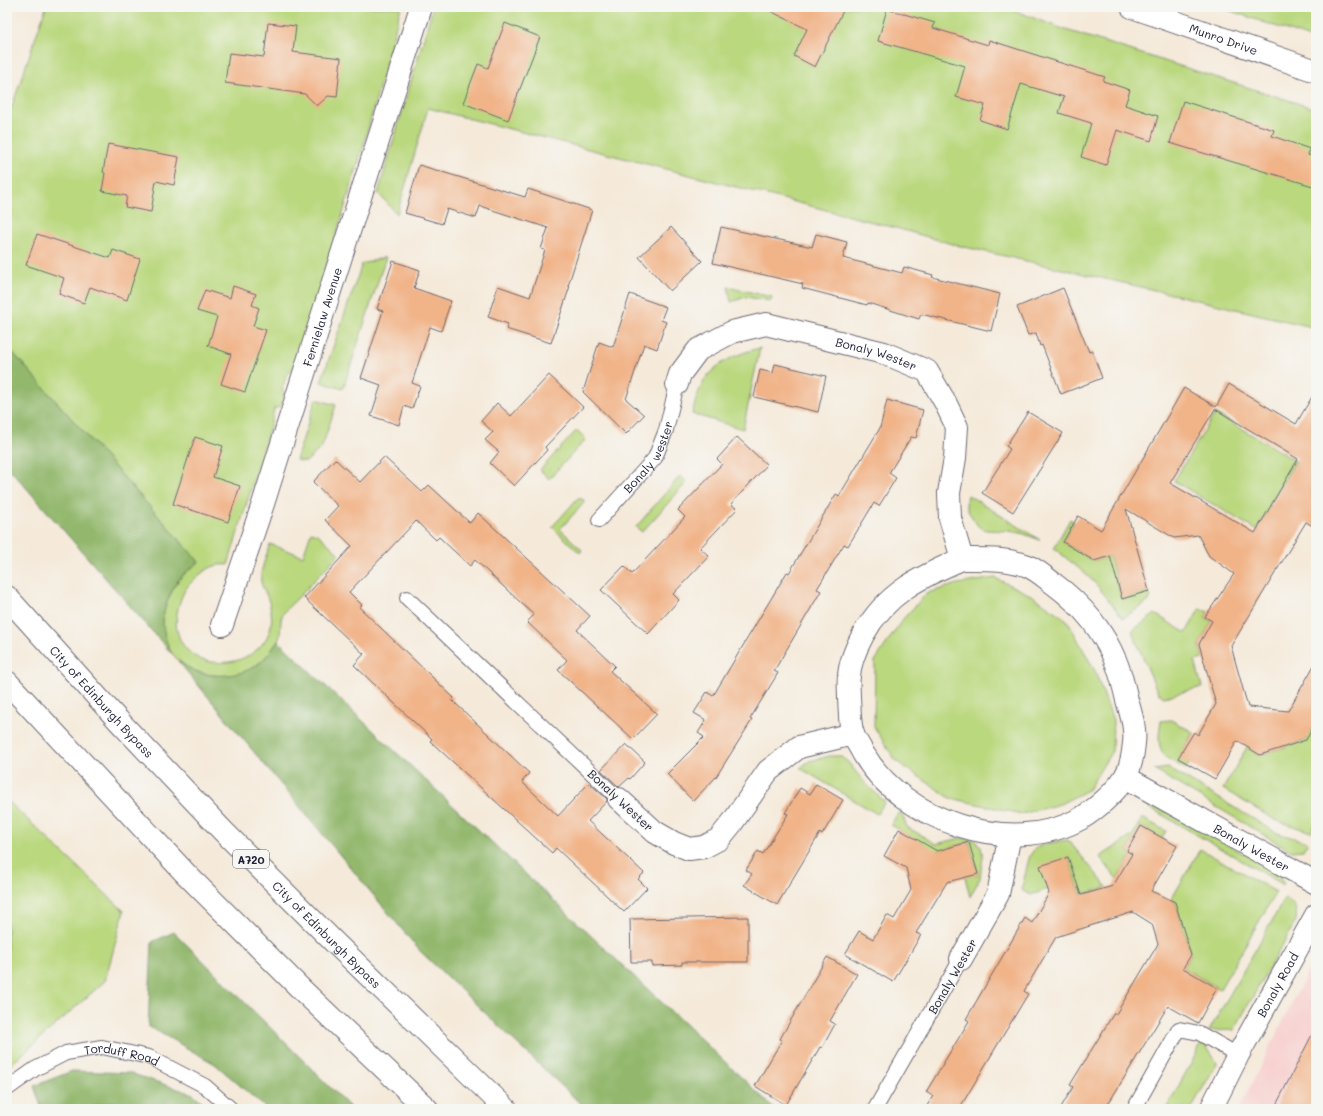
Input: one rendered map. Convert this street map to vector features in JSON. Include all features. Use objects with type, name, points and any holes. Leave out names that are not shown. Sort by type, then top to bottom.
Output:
[{"type":"main road","name":"Fernielaw Avenue","points":[[222,625],[263,504],[421,7]]},
{"type":"main road","name":"Munro Drive","points":[[1132,7],[1316,71]]},
{"type":"main road","name":"Bonaly Wester","points":[[677,384],[680,374],[698,350],[732,332],[766,324],[884,353],[927,371],[945,402],[957,427],[955,458],[949,494],[949,512],[962,559]]},
{"type":"main road","points":[[962,559],[1000,560],[1014,562],[1030,567],[1067,594],[1086,613],[1103,636],[1116,662],[1132,717],[1135,737],[1132,759],[1125,778],[1092,812],[1069,825],[1043,833],[1010,835],[992,833],[966,827],[936,816],[910,802],[889,785],[871,766],[853,734],[848,677],[854,652],[870,622],[886,604],[906,587],[929,573],[962,559]]},
{"type":"main road","name":"City of Edinburgh Bypass","points":[[7,597],[118,720],[223,831],[334,942],[506,1109]]},
{"type":"main road","points":[[7,682],[22,700],[186,874],[302,990],[427,1109]]},
{"type":"main road","name":"Bonaly Wester","points":[[619,799],[655,832],[674,843],[689,849],[704,847],[719,839],[768,772],[799,747],[853,734]]},
{"type":"main road","name":"Bonaly Wester","points":[[1125,778],[1316,883]]},
{"type":"main road","name":"Bonaly Wester","points":[[961,959],[998,894],[1010,835]]},
{"type":"main road","name":"Bonaly Road","points":[[1211,1109],[1238,1055],[1316,915]]},
{"type":"lane","name":"Bonaly wester","points":[[599,520],[655,458],[666,430],[677,384]]},
{"type":"lane","name":"Bonaly Wester","points":[[407,598],[619,799]]},
{"type":"lane","name":"Bonaly Wester","points":[[875,1109],[961,959]]},
{"type":"lane","points":[[1134,1109],[1179,1029],[1199,1033],[1238,1055]]},
{"type":"lane","name":"Torduff Road","points":[[8,1086],[35,1069],[66,1053],[102,1047],[148,1057],[205,1086],[231,1109]]},
{"type":"shaded area","points":[[1316,955],[1316,1109],[1239,1109]]},
{"type":"green space","points":[[46,7],[401,7],[364,144],[316,302],[292,371],[287,374],[282,389],[285,394],[281,406],[274,409],[228,565],[214,566],[196,578],[184,592],[178,609],[176,623],[179,637],[186,649],[191,654],[201,660],[215,662],[241,659],[256,651],[262,645],[271,627],[272,617],[270,606],[261,582],[262,569],[270,544],[303,556],[311,532],[318,534],[339,554],[285,611],[281,619],[279,640],[272,650],[257,664],[240,673],[231,675],[213,675],[192,670],[176,658],[170,650],[163,631],[163,616],[165,608],[178,581],[199,562],[7,346],[7,121]]},
{"type":"green space","points":[[433,7],[1005,7],[1063,29],[1316,109],[1316,328],[956,245],[896,228],[428,108],[397,214],[378,193]]},
{"type":"green space","points":[[1219,7],[1316,7],[1316,40]]},
{"type":"green space","points":[[386,257],[343,389],[321,382],[362,264]]},
{"type":"green space","points":[[728,287],[772,297],[771,301],[746,297],[731,302]]},
{"type":"green space","points":[[7,346],[199,562],[179,580],[172,591],[163,616],[164,630],[172,654],[7,466]]},
{"type":"green space","points":[[760,348],[743,429],[692,414],[702,385],[714,369],[744,352]]},
{"type":"green space","points":[[316,399],[336,405],[322,447],[306,462],[296,460]]},
{"type":"green space","points":[[1215,413],[1296,461],[1269,505],[1271,506],[1256,530],[1174,481]]},
{"type":"green space","points":[[577,430],[586,439],[549,479],[540,470]]},
{"type":"green space","points":[[680,476],[687,482],[642,532],[636,527]]},
{"type":"green space","points":[[968,495],[1040,540],[1021,533],[986,530],[978,526],[968,511],[966,504]]},
{"type":"green space","points":[[578,498],[584,500],[583,504],[560,529],[582,550],[580,553],[552,527]]},
{"type":"green space","points":[[1070,519],[1074,522],[1063,542],[1094,561],[1110,556],[1122,599],[1149,591],[1150,596],[1148,602],[1123,618],[1095,583],[1054,548]]},
{"type":"green space","points":[[995,578],[1033,596],[1067,620],[1095,671],[1113,720],[1112,751],[1088,790],[1060,804],[1022,814],[950,798],[896,761],[874,727],[875,661],[902,620],[927,593],[958,584]]},
{"type":"green space","points":[[1200,608],[1208,612],[1205,618],[1212,621],[1199,644],[1203,659],[1195,661],[1202,687],[1164,697],[1158,693],[1132,631],[1155,614],[1186,633]]},
{"type":"green space","points":[[278,641],[775,1109],[586,1109],[420,951],[178,661],[198,672],[215,675],[233,674],[250,669],[260,663]]},
{"type":"green space","points":[[1171,720],[1193,732],[1179,758],[1189,764],[1186,769],[1167,758],[1161,750],[1159,741],[1161,721]]},
{"type":"green space","points":[[1316,722],[1316,823],[1311,832],[1275,820],[1223,789],[1247,747],[1260,755],[1306,740]]},
{"type":"green space","points":[[830,756],[840,756],[848,762],[865,783],[885,802],[877,814],[800,768],[809,761]]},
{"type":"green space","points":[[1168,768],[1277,833],[1308,842],[1303,850],[1291,851],[1154,770]]},
{"type":"green space","points":[[1137,796],[1278,872],[1284,885],[1131,797]]},
{"type":"green space","points":[[7,800],[124,911],[105,981],[7,1068]]},
{"type":"green space","points":[[898,813],[902,814],[907,827],[936,844],[961,838],[975,840],[981,846],[983,857],[980,878],[970,897],[965,877],[978,874],[969,842],[931,853],[929,847],[891,825]]},
{"type":"green space","points":[[1142,818],[1166,831],[1162,838],[1141,826],[1127,851],[1132,854],[1117,879],[1100,857],[1132,836]]},
{"type":"green space","points":[[1068,840],[1107,887],[1081,895],[1068,857],[1048,889],[1031,895],[1021,890],[1029,859],[1036,848],[1053,842]]},
{"type":"green space","points":[[1200,849],[1276,892],[1220,989],[1183,968],[1191,955],[1175,902],[1171,900]]},
{"type":"green space","points":[[1285,898],[1295,907],[1296,921],[1234,1030],[1209,1031]]},
{"type":"green space","points":[[174,932],[352,1109],[267,1109],[215,1064],[148,1026],[152,942]]},
{"type":"green space","points":[[1203,1041],[1217,1063],[1191,1109],[1166,1109]]},
{"type":"green space","points":[[72,1071],[130,1073],[193,1094],[211,1109],[127,1109],[113,1102],[82,1109],[42,1109],[34,1086]]},
{"type":"green space","points":[[113,1102],[127,1109],[82,1109]]},
{"type":"building","points":[[762,7],[845,7],[815,67],[794,56],[807,29]]},
{"type":"building","points":[[887,9],[935,23],[933,28],[988,45],[989,40],[1105,77],[1103,81],[1130,90],[1125,105],[1158,116],[1151,141],[1117,130],[1106,165],[1081,157],[1091,123],[1059,113],[1064,97],[1021,84],[1007,129],[980,120],[985,105],[956,97],[965,66],[878,41]]},
{"type":"building","points":[[268,23],[296,26],[293,52],[341,58],[337,97],[328,96],[317,106],[305,94],[225,83],[229,53],[264,57]]},
{"type":"building","points":[[505,23],[540,37],[508,120],[463,103],[478,64],[488,68]]},
{"type":"building","points":[[1183,101],[1274,130],[1272,136],[1310,149],[1308,155],[1316,157],[1316,187],[1170,143]]},
{"type":"building","points":[[108,144],[179,157],[174,185],[156,181],[151,212],[125,207],[127,196],[102,191],[105,173],[103,172]]},
{"type":"building","points":[[419,165],[525,197],[528,189],[592,210],[568,286],[570,286],[551,343],[506,329],[508,324],[488,317],[498,286],[530,297],[545,250],[541,249],[548,228],[480,206],[476,218],[447,209],[442,224],[405,213]]},
{"type":"building","points":[[671,227],[702,261],[670,291],[639,257]]},
{"type":"building","points":[[721,227],[812,247],[816,234],[847,242],[843,258],[902,273],[904,267],[933,275],[932,277],[1000,294],[991,331],[921,314],[919,319],[868,303],[867,305],[802,288],[803,284],[713,263]]},
{"type":"building","points":[[37,234],[110,258],[113,250],[140,259],[127,300],[90,287],[84,303],[59,294],[64,278],[26,265]]},
{"type":"building","points":[[393,261],[420,270],[414,288],[451,301],[441,331],[430,327],[412,383],[420,386],[412,409],[404,406],[399,425],[371,416],[381,385],[361,378],[383,311],[377,309]]},
{"type":"building","points":[[233,286],[256,294],[252,305],[259,308],[253,326],[266,330],[245,392],[221,384],[231,354],[208,346],[217,317],[197,311],[205,290],[230,298]]},
{"type":"building","points":[[1063,288],[1089,352],[1092,351],[1102,378],[1061,394],[1042,345],[1040,346],[1036,333],[1028,335],[1017,307]]},
{"type":"building","points":[[630,294],[666,307],[661,320],[666,322],[657,349],[644,344],[626,399],[644,415],[626,434],[583,392],[599,342],[613,347]]},
{"type":"building","points":[[775,364],[826,376],[818,412],[754,397],[760,370],[773,373]]},
{"type":"building","points":[[549,375],[583,407],[545,447],[547,450],[514,486],[490,463],[499,452],[485,440],[493,432],[481,421],[497,403],[511,416]]},
{"type":"building","points":[[1229,384],[1296,424],[1316,390],[1316,528],[1306,522],[1231,646],[1248,707],[1288,711],[1316,662],[1316,722],[1306,740],[1260,755],[1237,741],[1215,779],[1178,758],[1194,732],[1198,735],[1216,704],[1199,644],[1212,621],[1205,617],[1234,574],[1209,556],[1198,535],[1174,538],[1126,509],[1149,591],[1122,599],[1110,556],[1094,561],[1063,542],[1078,516],[1101,530],[1184,388],[1216,407]],"holes":[[[1215,409],[1298,459],[1255,533],[1170,483]]]},
{"type":"building","points":[[887,400],[923,410],[916,438],[911,437],[889,473],[896,478],[879,506],[874,503],[848,546],[844,544],[817,589],[821,591],[774,671],[778,673],[750,719],[752,720],[716,777],[693,801],[667,774],[704,737],[698,733],[706,720],[694,713],[707,692],[713,696],[787,572],[789,573],[836,494],[839,496],[880,428]]},
{"type":"building","points":[[1028,412],[1063,433],[1013,512],[982,493],[1010,449],[1006,446]]},
{"type":"building","points":[[195,437],[223,446],[213,477],[240,486],[228,522],[173,504]]},
{"type":"building","points":[[737,437],[767,465],[731,504],[737,509],[700,548],[709,556],[673,594],[679,600],[648,634],[601,590],[624,566],[632,574],[685,517],[678,510],[722,464],[717,459]]},
{"type":"building","points":[[384,457],[422,492],[429,485],[470,523],[478,513],[590,616],[577,630],[615,666],[610,671],[657,714],[633,739],[558,670],[567,660],[527,622],[534,615],[475,560],[470,566],[439,537],[436,540],[416,521],[349,592],[362,605],[359,607],[454,698],[452,700],[529,773],[522,782],[558,816],[589,783],[607,799],[607,801],[588,821],[644,873],[638,879],[647,888],[624,912],[556,848],[552,853],[430,741],[432,739],[354,665],[364,654],[304,598],[352,546],[325,520],[338,506],[313,482],[335,459],[360,482]]},
{"type":"building","points":[[626,744],[645,762],[630,779],[629,778],[619,787],[601,770]]},
{"type":"building","points":[[816,784],[843,800],[822,835],[820,833],[777,905],[744,885],[752,874],[746,870],[758,851],[763,854],[788,814],[785,813],[800,788],[810,794]]},
{"type":"building","points":[[1141,826],[1177,846],[1151,891],[1175,902],[1191,955],[1183,968],[1217,988],[1198,1023],[1168,1006],[1105,1109],[1060,1109],[1073,1087],[1070,1085],[1114,1013],[1116,1014],[1158,944],[1152,924],[1133,912],[1056,937],[1024,991],[1028,994],[959,1109],[925,1109],[933,1096],[926,1092],[969,1021],[966,1019],[1025,918],[1032,923],[1049,893],[1040,866],[1068,857],[1081,895],[1113,886],[1132,854],[1127,851]]},
{"type":"building","points":[[899,829],[937,851],[969,842],[978,874],[947,882],[916,933],[921,935],[893,982],[845,954],[859,931],[873,939],[887,915],[894,919],[911,890],[906,868],[884,856]]},
{"type":"building","points":[[748,917],[748,962],[682,962],[682,965],[652,966],[652,962],[631,962],[630,919]]},
{"type":"building","points":[[827,957],[857,974],[830,1021],[835,1024],[822,1048],[820,1047],[786,1105],[755,1086]]},
{"type":"building","points":[[1316,1027],[1316,1109],[1274,1109]]}]
